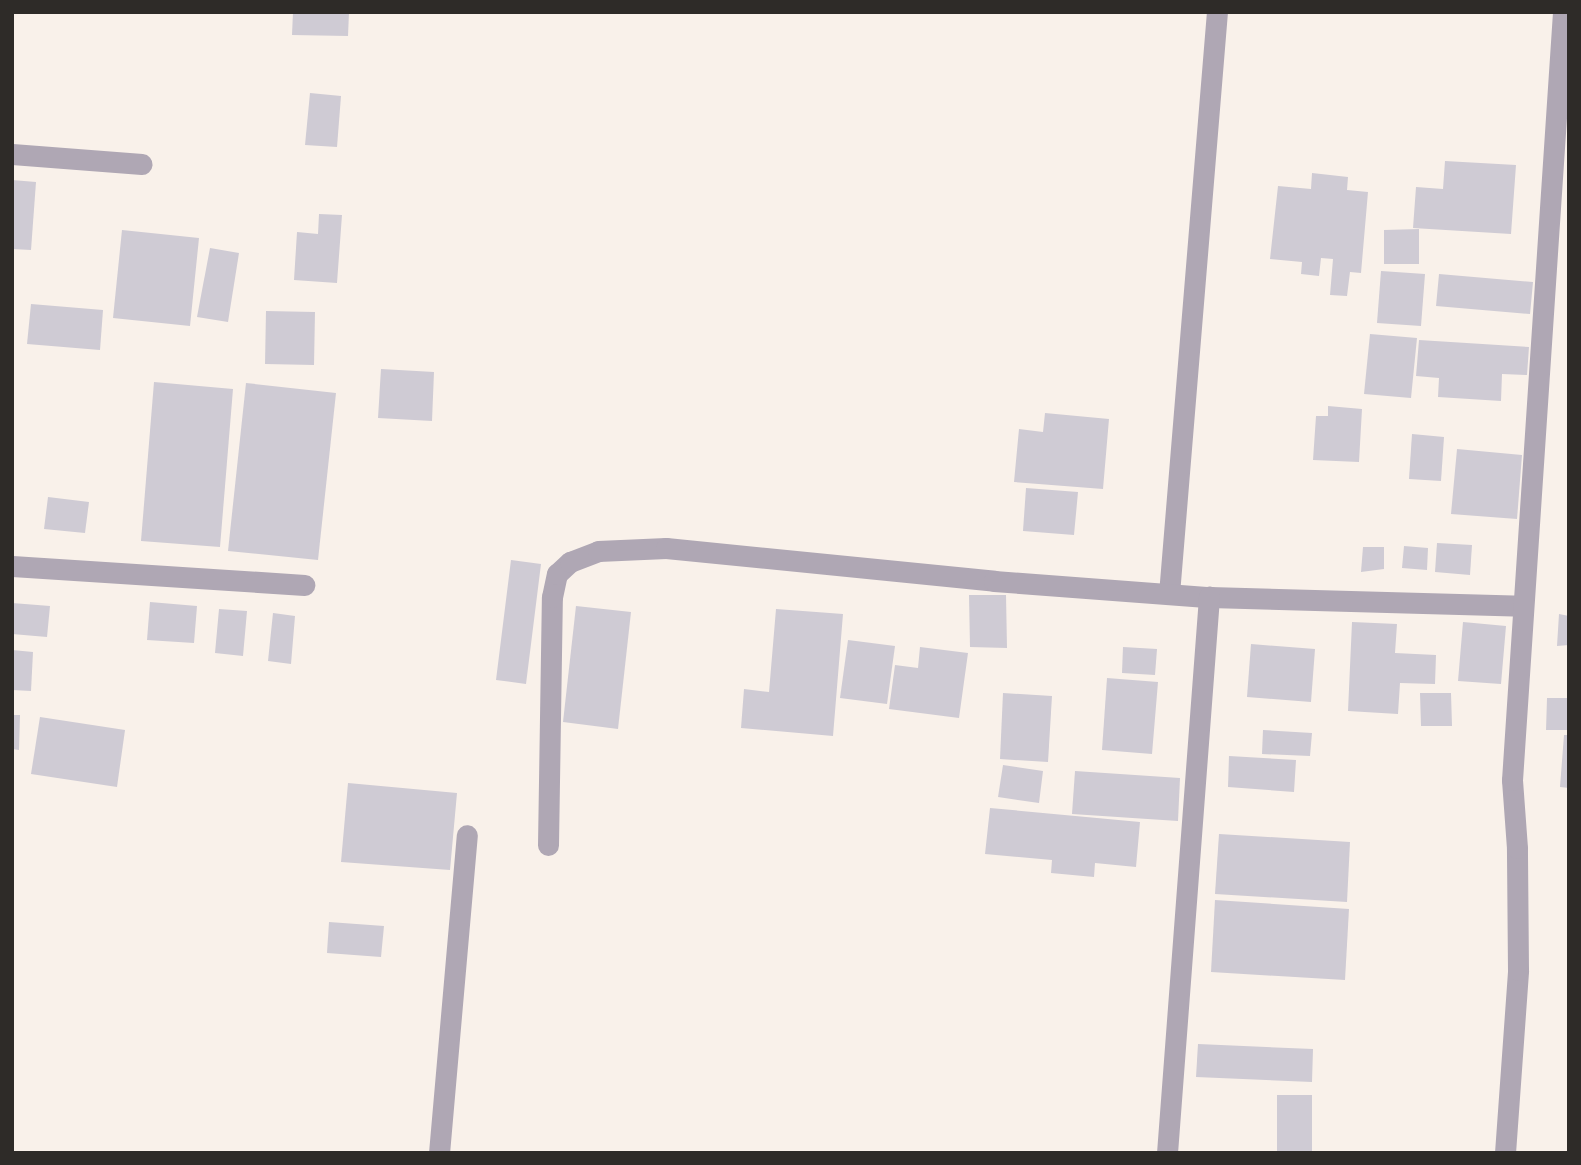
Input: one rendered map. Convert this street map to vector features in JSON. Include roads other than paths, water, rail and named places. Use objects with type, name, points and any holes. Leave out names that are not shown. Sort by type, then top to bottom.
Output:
[{"type":"street","points":[[1169,594],[1217,12]]},
{"type":"street","points":[[1505,1153],[1518,970],[1517,848],[1512,780],[1563,12]]},
{"type":"street","points":[[12,154],[142,164]]},
{"type":"street","points":[[548,845],[552,597],[557,574],[570,562],[598,551],[666,548],[994,581],[1209,597],[1522,606]]},
{"type":"street","points":[[12,566],[304,585]]},
{"type":"street","points":[[1167,1153],[1209,597]]},
{"type":"street","points":[[439,1153],[467,835]]}]
